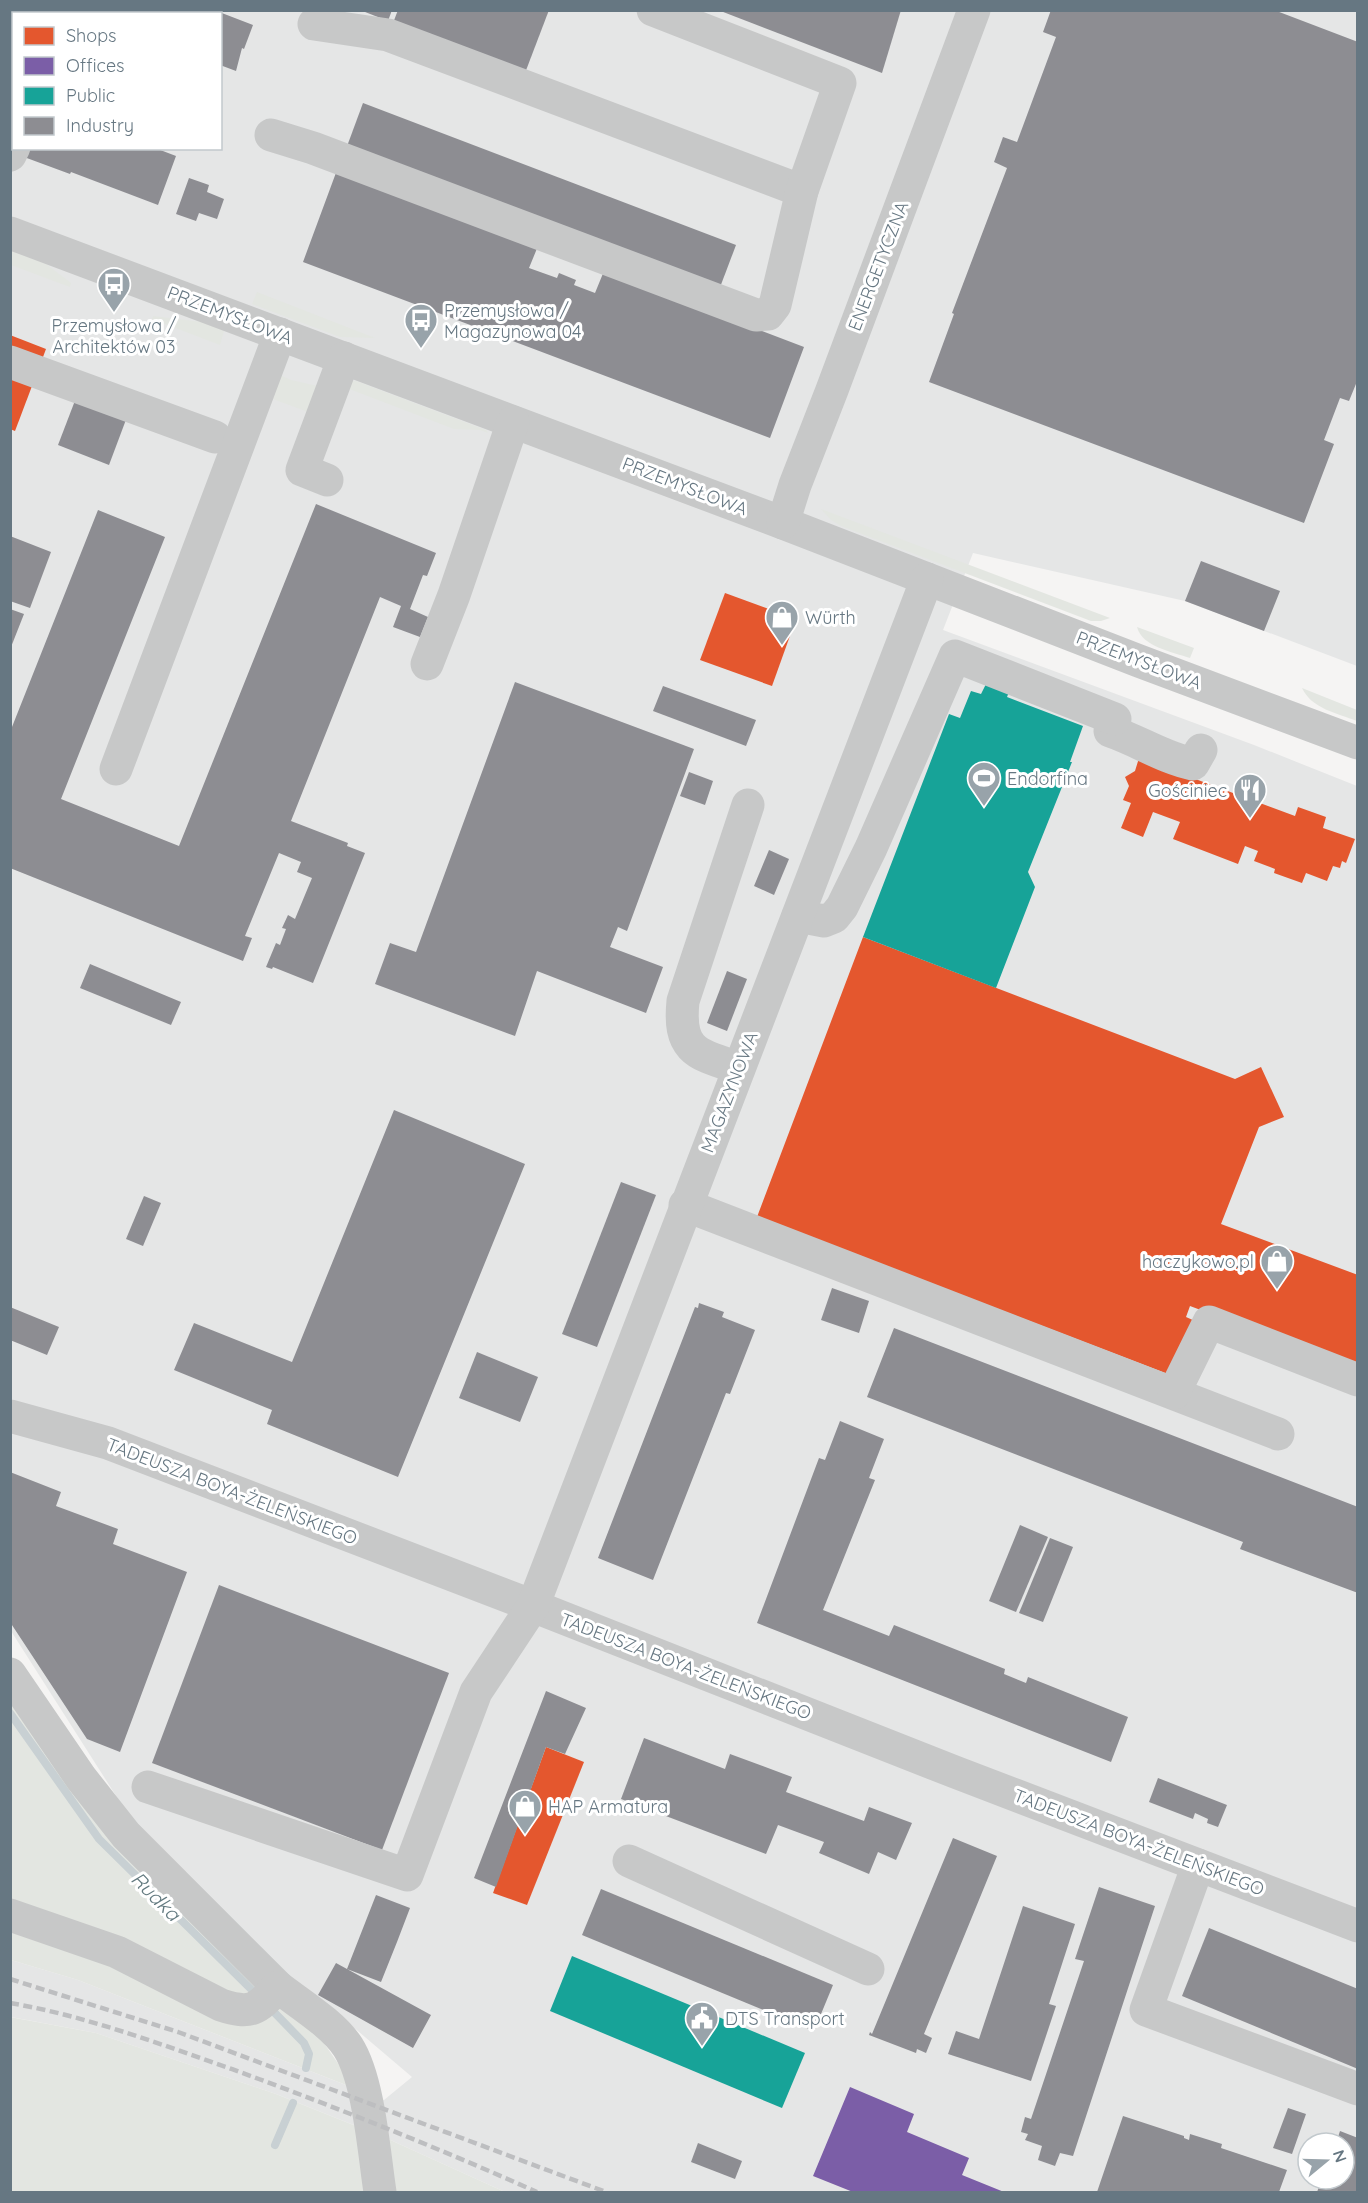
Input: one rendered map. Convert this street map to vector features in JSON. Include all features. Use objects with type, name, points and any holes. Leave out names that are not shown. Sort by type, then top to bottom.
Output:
[{"type":"street","points":[[271,135],[313,148],[756,315],[768,314],[775,305],[802,190],[840,83],[653,10]]},
{"type":"street","name":"ENERGETYCZNA","points":[[783,523],[795,485],[974,10]]},
{"type":"street","points":[[314,24],[388,35],[802,190]]},
{"type":"street","name":"PRZEMYSŁOWA","points":[[10,233],[783,523],[1358,743]]},
{"type":"street","points":[[116,769],[280,334]]},
{"type":"street","points":[[327,480],[302,470],[344,358]]},
{"type":"street","points":[[10,362],[215,437]]},
{"type":"street","points":[[427,664],[454,595],[513,422]]},
{"type":"street","name":"MAGAZYNOWA","points":[[148,1787],[407,1875],[476,1692],[533,1606],[927,579]]},
{"type":"street","points":[[798,916],[824,921],[834,917],[842,907],[871,848],[955,656],[1113,725],[1127,737],[1175,760],[1193,764],[1201,750]]},
{"type":"street","points":[[739,1068],[707,1057],[693,1048],[685,1041],[681,1023],[683,1001],[748,805]]},
{"type":"street","points":[[686,1205],[1278,1434]]},
{"type":"street","points":[[1174,1393],[1209,1322],[1358,1380]]},
{"type":"street","name":"TADEUSZA BOYA-ŻELEŃSKIEGO","points":[[10,1416],[108,1443],[1358,1926]]},
{"type":"street","points":[[10,1674],[81,1778],[126,1835],[269,1995],[337,2033],[348,2047],[356,2062],[370,2122],[380,2193]]},
{"type":"street","points":[[629,1861],[868,1969]]},
{"type":"street","points":[[1198,1865],[1146,2010],[1358,2089]]},
{"type":"street","points":[[10,1915],[117,1952],[221,2005],[237,2010],[269,1995]]},
{"type":"shaded area","points":[[27,11],[1357,11],[1357,666],[1185,601],[973,553],[943,630],[1254,745],[1357,786],[1357,2192],[505,2192],[386,2138],[276,2094],[96,2033],[11,2017],[11,1960],[78,1980],[384,2100],[412,2077],[352,2026],[287,1979],[141,1835],[11,1631],[10,53],[12,48],[12,150],[222,150],[222,12]]},
{"type":"shaded area","points":[[10,250],[46,264],[71,283],[70,287],[11,265]]},
{"type":"shaded area","points":[[257,292],[375,338],[340,337],[252,304]]},
{"type":"shaded area","points":[[153,316],[202,322],[224,331],[220,345],[152,319]]},
{"type":"shaded area","points":[[280,375],[322,387],[311,413],[270,398]]},
{"type":"shaded area","points":[[352,381],[486,430],[488,433],[480,430],[454,429],[344,387]]},
{"type":"shaded area","points":[[821,509],[1110,618],[1091,621],[841,526],[831,520]]},
{"type":"shaded area","points":[[1137,627],[1194,648],[1190,658],[1151,644],[1140,634]]},
{"type":"shaded area","points":[[1302,688],[1357,710],[1357,721],[1319,706],[1306,695]]},
{"type":"shaded area","points":[[10,1693],[260,1984],[243,2000],[11,1906]]},
{"type":"shaded area","points":[[10,1927],[170,1989],[280,2000],[319,2036],[344,2072],[351,2087],[78,1980],[11,1960]]},
{"type":"shaded area","points":[[10,2017],[96,2033],[276,2094],[356,2126],[365,2192],[11,2192]]},
{"type":"shaded area","points":[[386,2138],[505,2192],[394,2192]]},
{"type":"building: Shops","points":[[10,335],[46,349],[15,431],[10,429]]},
{"type":"building: Shops","points":[[725,593],[796,619],[772,686],[700,660]]},
{"type":"building: Shops","name":"Gościniec","points":[[1139,758],[1295,816],[1298,807],[1326,817],[1323,828],[1355,839],[1346,863],[1342,861],[1340,868],[1333,866],[1327,881],[1306,873],[1302,883],[1274,873],[1275,869],[1254,861],[1258,851],[1245,846],[1238,864],[1173,839],[1180,822],[1153,812],[1143,837],[1121,828],[1131,803],[1123,800],[1129,786],[1125,777],[1135,771]]},
{"type":"building: Shops","points":[[863,937],[1235,1079],[1261,1067],[1284,1117],[1259,1127],[1221,1224],[1358,1275],[1358,1369],[1190,1306],[1186,1317],[1195,1321],[1173,1376],[757,1217]]},
{"type":"building: Shops","points":[[546,1747],[584,1762],[527,1905],[493,1893]]},
{"type":"building: Offices","points":[[850,2087],[914,2114],[907,2132],[969,2158],[962,2175],[1004,2192],[853,2192],[813,2176]]},
{"type":"building: Public","name":"Endorfina","points":[[986,684],[1009,692],[1007,697],[1083,726],[1070,762],[1072,762],[1028,872],[1035,887],[996,988],[863,937],[949,714],[960,718],[971,691],[981,694]]},
{"type":"building: Public","points":[[572,1956],[805,2053],[782,2108],[550,2011]]},
{"type":"building: Industry","points":[[80,10],[214,10],[219,12],[79,12]]},
{"type":"building: Industry","points":[[360,10],[392,10],[388,21]]},
{"type":"building: Industry","points":[[398,10],[549,10],[525,73],[393,23]]},
{"type":"building: Industry","points":[[718,10],[901,10],[882,73]]},
{"type":"building: Industry","points":[[1051,10],[1274,10],[1358,42],[1358,379],[1349,401],[1340,398],[1324,440],[1334,444],[1304,523],[929,382],[954,314],[952,313],[1007,168],[994,162],[1003,137],[1017,142],[1056,37],[1043,32]]},
{"type":"building: Industry","points":[[222,13],[253,25],[244,49],[242,48],[236,71],[222,66]]},
{"type":"building: Industry","points":[[363,103],[736,245],[719,290],[346,149]]},
{"type":"building: Industry","points":[[27,150],[160,150],[176,156],[158,205],[24,157]]},
{"type":"building: Industry","points":[[337,170],[538,246],[529,268],[557,278],[559,273],[576,280],[574,285],[595,293],[604,271],[804,347],[770,438],[303,262]]},
{"type":"building: Industry","points":[[189,178],[209,185],[207,192],[224,199],[217,219],[199,213],[196,221],[176,214]]},
{"type":"building: Industry","points":[[76,398],[127,417],[109,465],[58,445]]},
{"type":"building: Industry","points":[[316,504],[436,553],[427,576],[423,575],[410,609],[428,617],[420,637],[393,627],[401,606],[380,597],[291,821],[348,843],[347,846],[365,853],[313,983],[273,967],[272,969],[266,967],[276,943],[280,945],[286,929],[282,928],[288,915],[295,919],[312,878],[297,872],[301,862],[279,853],[245,936],[252,938],[243,961],[10,868],[10,732],[98,510],[165,537],[61,799],[179,846]]},
{"type":"building: Industry","points":[[10,536],[51,552],[30,608],[10,601]]},
{"type":"building: Industry","points":[[1201,561],[1280,591],[1264,631],[1185,601]]},
{"type":"building: Industry","points":[[10,609],[24,614],[11,647],[10,647]]},
{"type":"building: Industry","points":[[515,682],[694,749],[627,931],[618,927],[610,947],[663,967],[646,1013],[537,971],[515,1036],[375,984],[390,943],[416,952]]},
{"type":"building: Industry","points":[[663,686],[756,720],[746,746],[653,711]]},
{"type":"building: Industry","points":[[689,772],[713,781],[705,805],[680,796]]},
{"type":"building: Industry","points":[[769,850],[789,859],[774,895],[754,886]]},
{"type":"building: Industry","points":[[90,964],[181,1002],[171,1025],[80,988]]},
{"type":"building: Industry","points":[[727,971],[747,979],[727,1031],[707,1023]]},
{"type":"building: Industry","points":[[394,1110],[525,1164],[398,1477],[267,1424],[272,1410],[174,1370],[194,1323],[292,1362]]},
{"type":"building: Industry","points":[[621,1182],[656,1195],[597,1347],[562,1334]]},
{"type":"building: Industry","points":[[144,1196],[161,1203],[143,1246],[126,1239]]},
{"type":"building: Industry","points":[[832,1288],[869,1301],[859,1333],[821,1320]]},
{"type":"building: Industry","points":[[699,1303],[724,1312],[722,1317],[755,1330],[730,1394],[726,1393],[653,1580],[598,1558],[695,1307],[698,1308]]},
{"type":"building: Industry","points":[[10,1307],[59,1327],[47,1355],[10,1340]]},
{"type":"building: Industry","points":[[894,1328],[1358,1507],[1358,1593],[1240,1549],[1243,1542],[867,1397]]},
{"type":"building: Industry","points":[[477,1352],[538,1377],[520,1422],[459,1398]]},
{"type":"building: Industry","points":[[840,1421],[884,1439],[869,1478],[875,1480],[823,1610],[889,1636],[894,1625],[1005,1669],[1004,1674],[1026,1683],[1028,1677],[1128,1717],[1111,1762],[757,1623],[819,1458],[825,1460]]},
{"type":"building: Industry","points":[[10,1472],[61,1492],[56,1506],[118,1529],[113,1544],[187,1572],[120,1752],[87,1739],[10,1622]]},
{"type":"building: Industry","points":[[1020,1525],[1048,1537],[1016,1612],[989,1601]]},
{"type":"building: Industry","points":[[1050,1538],[1073,1547],[1043,1622],[1019,1613]]},
{"type":"building: Industry","points":[[219,1585],[449,1673],[382,1850],[152,1763]]},
{"type":"building: Industry","points":[[546,1691],[586,1708],[565,1754],[546,1747],[496,1887],[474,1878]]},
{"type":"building: Industry","points":[[644,1738],[725,1769],[730,1754],[792,1777],[786,1792],[864,1821],[869,1807],[912,1823],[896,1860],[878,1852],[869,1874],[819,1853],[824,1842],[778,1825],[766,1854],[621,1799]]},
{"type":"building: Industry","points":[[1158,1778],[1227,1805],[1218,1827],[1207,1823],[1208,1819],[1195,1813],[1193,1819],[1149,1802]]},
{"type":"building: Industry","points":[[953,1838],[997,1856],[924,2034],[932,2038],[926,2053],[917,2049],[916,2053],[869,2035],[870,2032],[872,2034]]},
{"type":"building: Industry","points":[[1099,1887],[1155,1906],[1073,2156],[1060,2153],[1055,2166],[1038,2160],[1042,2146],[1025,2140],[1028,2134],[1021,2132],[1025,2117],[1031,2119],[1084,1961],[1075,1959]]},
{"type":"building: Industry","points":[[601,1889],[833,1985],[814,2031],[582,1935]]},
{"type":"building: Industry","points":[[376,1895],[410,1908],[381,1982],[347,1969]]},
{"type":"building: Industry","points":[[1023,1906],[1075,1924],[1049,2004],[1056,2006],[1031,2081],[948,2054],[956,2031],[979,2039]]},
{"type":"building: Industry","points":[[1209,1928],[1358,1989],[1358,2069],[1182,1996]]},
{"type":"building: Industry","points":[[336,1963],[431,2015],[413,2048],[318,1995]]},
{"type":"building: Industry","points":[[1288,2108],[1306,2114],[1300,2131],[1296,2131],[1296,2143],[1292,2154],[1273,2148]]},
{"type":"building: Industry","points":[[1123,2116],[1184,2136],[1189,2140],[1190,2134],[1222,2144],[1221,2148],[1287,2170],[1279,2192],[1097,2192]]},
{"type":"building: Industry","points":[[1356,2137],[1358,2138],[1358,2192],[1317,2192],[1356,2191]]},
{"type":"building: Industry","points":[[698,2143],[742,2161],[735,2179],[691,2162]]},
{"type":"waterway","name":"Rudka","points":[[10,1713],[99,1839],[257,1995]]},
{"type":"waterway","name":"Rudka","points":[[270,2008],[304,2043],[309,2054],[306,2068]]},
{"type":"waterway","name":"Rudka","points":[[275,2145],[293,2103]]},
{"type":"railway","points":[[10,1979],[178,2032],[606,2192]]},
{"type":"railway","points":[[10,2003],[94,2023],[229,2068],[384,2127],[537,2192]]},
{"type":"place","name":"Przemysłowa / Architektów 03","points":[[114,313]]},
{"type":"place","name":"Przemysłowa / Magazynowa 04","points":[[421,349]]},
{"type":"place","name":"Würth","points":[[782,646]]},
{"type":"place","name":"Endorfina","points":[[984,807]]},
{"type":"place","name":"Gościniec","points":[[1250,819]]},
{"type":"place","name":"haczykowo.pl","points":[[1277,1290]]},
{"type":"place","name":"HAP Armatura","points":[[525,1835]]},
{"type":"place","name":"DTS Transport","points":[[702,2047]]}]
